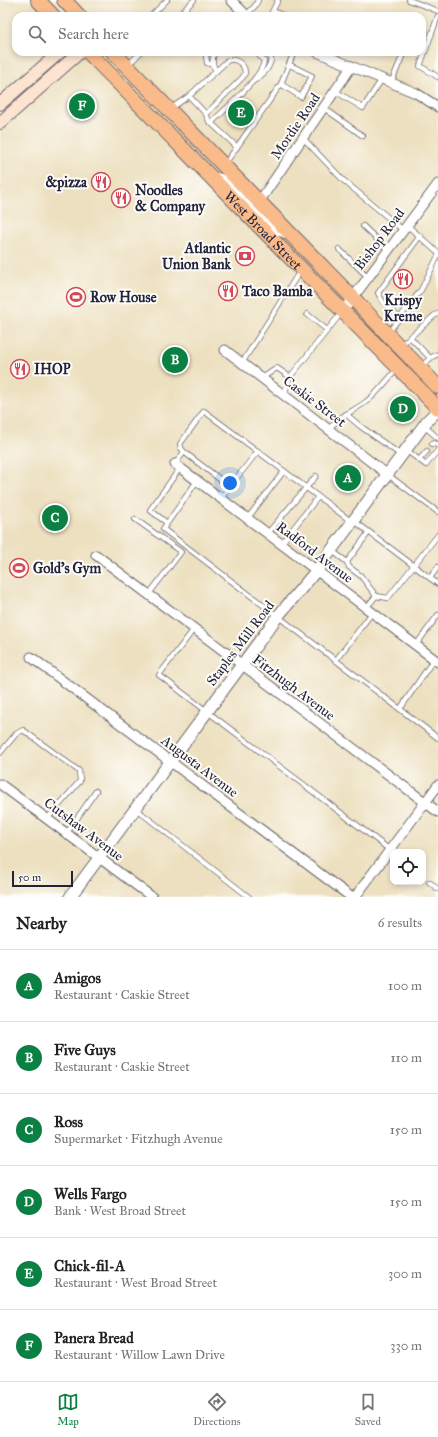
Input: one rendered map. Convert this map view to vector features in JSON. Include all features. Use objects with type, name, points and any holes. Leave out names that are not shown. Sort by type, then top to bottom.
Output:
[{"type":"main road","points":[[38,0],[49,12]]},
{"type":"main road","points":[[49,0],[54,2],[58,0]]},
{"type":"main road","points":[[64,0],[75,12]]},
{"type":"main road","points":[[0,104],[55,56]]},
{"type":"main road","points":[[0,123],[75,56]]},
{"type":"main road","name":"West Broad Street","points":[[92,56],[210,178],[399,367],[438,409]]},
{"type":"main road","name":"West Broad Street","points":[[118,56],[304,247],[438,388]]},
{"type":"street","points":[[231,0],[243,12]]},
{"type":"street","points":[[336,56],[352,66],[416,93],[438,107]]},
{"type":"street","name":"Mordie Road","points":[[259,202],[352,66]]},
{"type":"street","name":"Bishop Road","points":[[343,311],[438,184]]},
{"type":"street","name":"Caskie Street","points":[[225,350],[388,475]]},
{"type":"street","name":"Staples Mill Road","points":[[70,897],[278,616],[316,571],[438,409]]},
{"type":"street","name":"Radford Avenue","points":[[178,466],[436,660]]},
{"type":"street","name":"Fitzhugh Avenue","points":[[96,555],[438,812]]},
{"type":"street","name":"Augusta Avenue","points":[[31,657],[351,897]]},
{"type":"street","name":"Cutshaw Avenue","points":[[0,784],[152,897]]},
{"type":"street","points":[[391,849],[438,785]]},
{"type":"street","points":[[355,897],[390,850]]},
{"type":"lane","points":[[155,12],[167,0]]},
{"type":"lane","points":[[182,12],[194,0]]},
{"type":"lane","points":[[249,12],[258,0]]},
{"type":"lane","points":[[272,12],[278,0]]},
{"type":"lane","points":[[409,0],[438,11]]},
{"type":"lane","points":[[426,49],[438,16]]},
{"type":"lane","points":[[127,66],[138,56]]},
{"type":"lane","points":[[206,56],[207,62],[216,70]]},
{"type":"lane","points":[[212,65],[213,56]]},
{"type":"lane","points":[[211,123],[252,82],[264,62],[260,56]]},
{"type":"lane","points":[[252,82],[262,76],[270,64],[271,58],[269,56]]},
{"type":"lane","points":[[224,165],[281,84],[293,56]]},
{"type":"lane","points":[[391,83],[402,56]]},
{"type":"lane","points":[[424,56],[420,66],[438,77]]},
{"type":"lane","points":[[169,109],[189,96],[227,61],[235,59],[243,66],[245,73],[243,77],[206,114]]},
{"type":"lane","points":[[281,84],[301,97],[312,76],[290,65]]},
{"type":"lane","points":[[335,91],[363,108],[382,79]]},
{"type":"lane","points":[[189,96],[206,114],[209,121],[237,147]]},
{"type":"lane","points":[[324,108],[363,136]]},
{"type":"lane","points":[[303,138],[343,180],[405,228],[420,236],[438,255],[421,290],[387,335]]},
{"type":"lane","points":[[210,178],[215,175],[223,177],[278,233],[304,247]]},
{"type":"lane","points":[[363,226],[388,250]]},
{"type":"lane","points":[[400,319],[383,302],[378,293],[420,236]]},
{"type":"lane","points":[[339,249],[368,277]]},
{"type":"lane","points":[[242,363],[301,270]]},
{"type":"lane","points":[[284,395],[290,377],[343,311]]},
{"type":"lane","points":[[307,314],[327,330]]},
{"type":"lane","points":[[399,347],[438,314]]},
{"type":"lane","points":[[410,337],[430,358]]},
{"type":"lane","points":[[419,368],[430,358],[438,354]]},
{"type":"lane","points":[[329,430],[335,421],[367,401],[399,367]]},
{"type":"lane","points":[[262,378],[277,368],[290,377]]},
{"type":"lane","points":[[230,487],[180,448],[180,444],[204,411],[306,488],[369,532],[438,584]]},
{"type":"lane","points":[[346,414],[360,426],[426,465],[438,450]]},
{"type":"lane","points":[[424,426],[438,438]]},
{"type":"lane","points":[[220,499],[258,451]]},
{"type":"lane","points":[[419,460],[427,451]]},
{"type":"lane","points":[[167,523],[150,510],[178,466],[184,452]]},
{"type":"lane","points":[[247,519],[284,471]]},
{"type":"lane","points":[[388,475],[438,512]]},
{"type":"lane","points":[[267,534],[316,476]]},
{"type":"lane","points":[[197,481],[163,529],[438,738]]},
{"type":"lane","points":[[281,544],[318,496]]},
{"type":"lane","points":[[135,519],[181,552],[149,594]]},
{"type":"lane","points":[[347,562],[369,532]]},
{"type":"lane","points":[[331,550],[347,562],[349,567],[361,576],[376,596],[388,598],[438,535]]},
{"type":"lane","points":[[430,578],[438,567]]},
{"type":"lane","points":[[336,660],[369,610],[376,596]]},
{"type":"lane","points":[[416,645],[438,615]]},
{"type":"lane","points":[[194,629],[159,675],[390,850]]},
{"type":"lane","points":[[400,709],[436,660]]},
{"type":"lane","points":[[0,753],[16,734],[23,730],[78,771],[80,781],[47,819]]},
{"type":"lane","points":[[66,834],[96,791]]},
{"type":"lane","points":[[136,808],[250,897]]},
{"type":"lane","points":[[429,882],[438,889]]},
{"type":"place","name":"Panera Bread","points":[[82,106]]},
{"type":"place","name":"Chick-fil-A","points":[[241,113]]},
{"type":"place","name":"&pizza","points":[[101,182]]},
{"type":"place","name":"Noodles & Company","points":[[121,198]]},
{"type":"place","name":"Atlantic Union Bank","points":[[245,256]]},
{"type":"place","name":"Krispy Kreme","points":[[403,279]]},
{"type":"place","name":"Taco Bamba","points":[[228,291]]},
{"type":"place","name":"Row House","points":[[76,297]]},
{"type":"place","name":"Five Guys","points":[[175,360]]},
{"type":"place","name":"IHOP","points":[[20,369]]},
{"type":"place","name":"Wells Fargo","points":[[403,409]]},
{"type":"place","name":"Amigos","points":[[348,478]]},
{"type":"place","name":"Ross","points":[[55,518]]},
{"type":"place","name":"Gold's Gym","points":[[19,568]]}]
